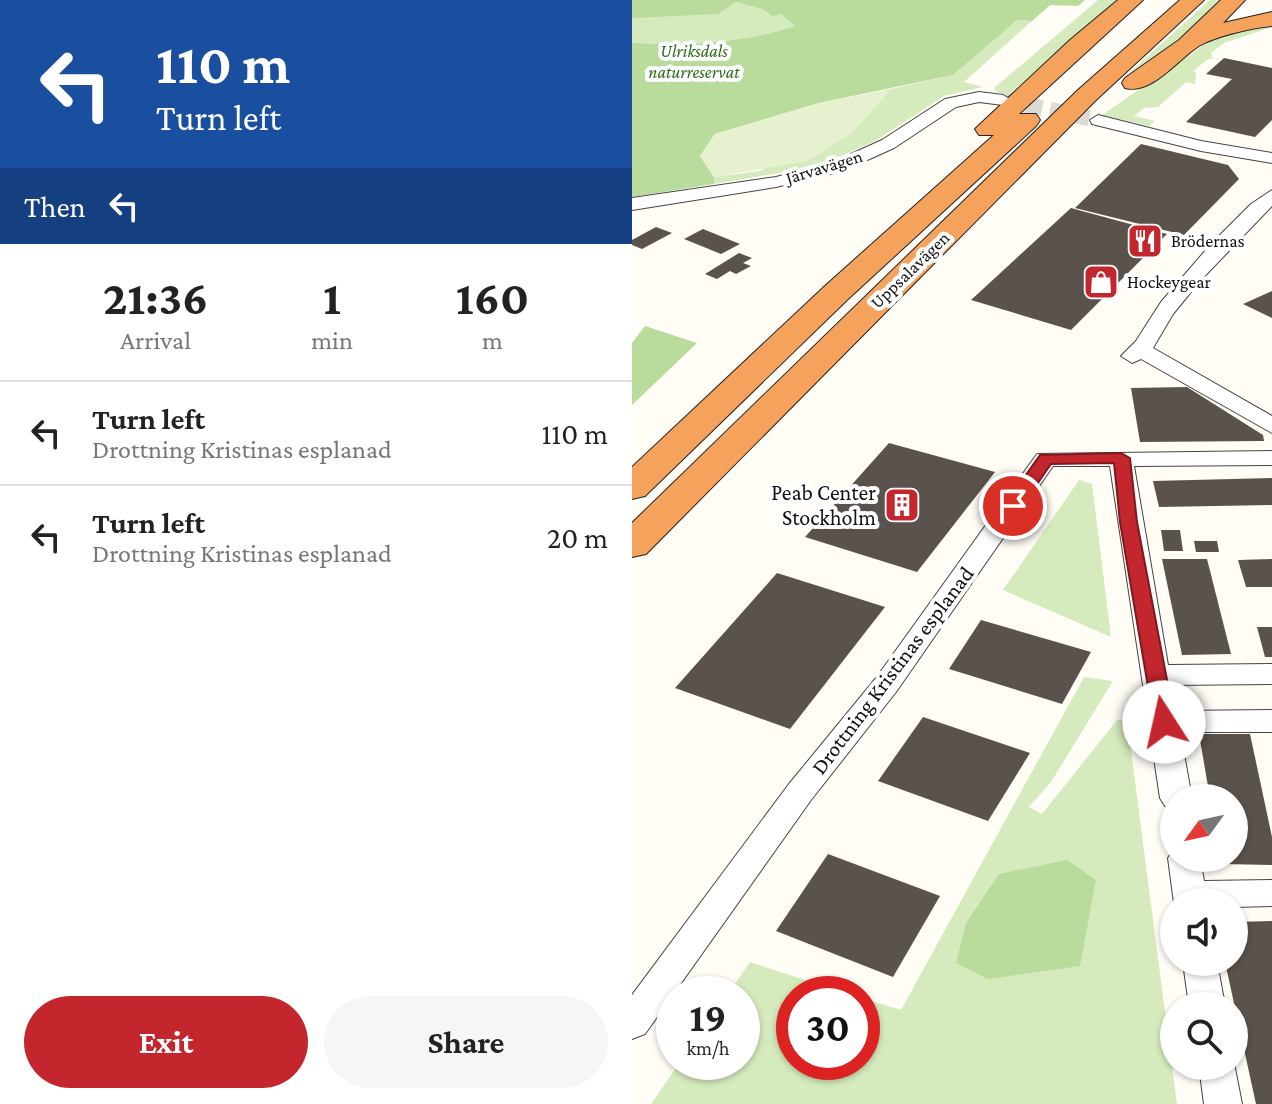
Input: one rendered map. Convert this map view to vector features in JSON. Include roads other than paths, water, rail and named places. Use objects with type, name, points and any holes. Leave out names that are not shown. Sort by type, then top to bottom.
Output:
[{"type":"highway","points":[[836,293],[962,154],[1078,45],[1132,0]]},
{"type":"highway","name":"Uppsalavägen","points":[[632,488],[836,293],[1164,0]]},
{"type":"highway","name":"Uppsalavägen","points":[[632,545],[1087,95],[1193,0]]},
{"type":"highway","points":[[1014,170],[1187,45],[1234,0]]},
{"type":"highway","points":[[1187,45],[1233,26],[1272,19]]},
{"type":"street","name":"Järvavägen","points":[[632,204],[776,182],[837,167],[888,144],[951,103],[979,97],[1003,100]]},
{"type":"street","points":[[1098,120],[1270,167],[1266,201],[1166,308],[1137,353],[1272,426]]},
{"type":"street","points":[[1121,458],[1174,784]]},
{"type":"street","name":"Drottning Kristinas esplanad","points":[[632,1023],[800,792],[886,685],[1046,459],[1272,458]]},
{"type":"street","points":[[1156,675],[1272,674]]},
{"type":"street","points":[[1164,722],[1272,721]]},
{"type":"street","points":[[1248,894],[1272,893]]},
{"type":"street","points":[[1219,1080],[1223,1104]]},
{"type":"tunnel","points":[[1003,100],[1098,120]]},
{"type":"place","name":"Brödernas","points":[[1145,241]]},
{"type":"place","name":"Hockeygear","points":[[1101,282]]},
{"type":"place","name":"Peab Center Stockholm","points":[[902,505]]},
{"type":"park label","name":"Ulriksdals naturreservat","points":[[694,61]]}]
